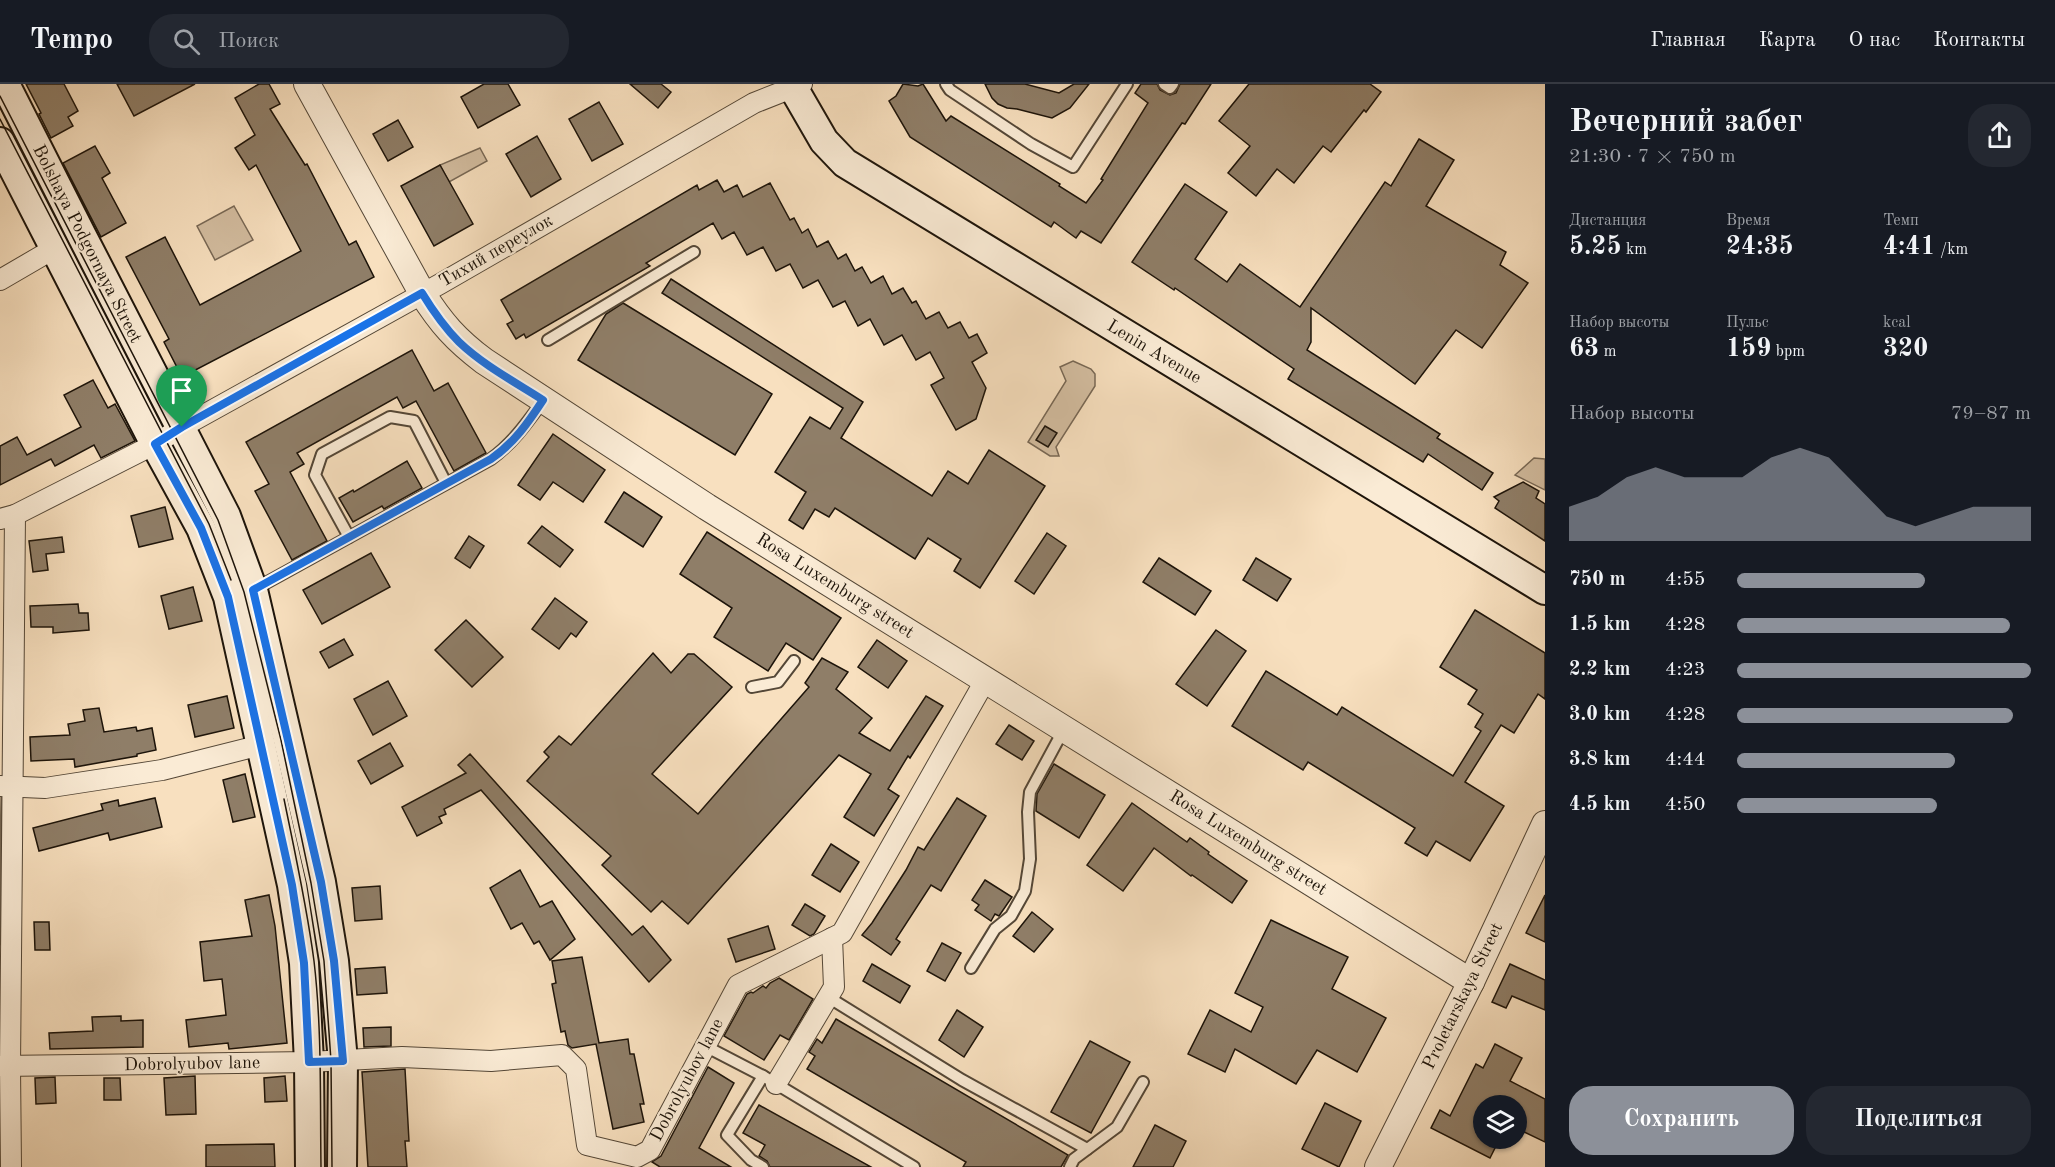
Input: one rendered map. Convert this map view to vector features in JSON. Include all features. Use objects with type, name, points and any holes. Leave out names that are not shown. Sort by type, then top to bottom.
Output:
[{"type":"main road","name":"Bolshaya Podgornaya Street","points":[[5,84],[226,516],[253,590],[321,882],[334,961],[343,1061],[342,1167]]},
{"type":"main road","name":"Lenin Avenue","points":[[795,85],[824,141],[845,163],[1545,590]]},
{"type":"main road","name":"Bolshaya Podgornaya Street","points":[[0,142],[155,444],[201,528],[228,597],[292,885],[304,963],[309,1062],[310,1167]]},
{"type":"street","name":"Rosa Luxemburg street","points":[[307,84],[422,293],[440,321],[460,343],[484,362],[707,507],[1471,982]]},
{"type":"street","name":"Тихий переулок","points":[[8,517],[155,444],[754,103],[795,85]]},
{"type":"street","points":[[0,280],[55,248]]},
{"type":"street","points":[[8,517],[5,1066],[11,1167]]},
{"type":"street","name":"Dobrolyubov lane","points":[[5,1066],[309,1062],[402,1057],[490,1061],[562,1055],[576,1069],[587,1145],[640,1162],[650,1150],[738,985],[842,933],[986,679]]},
{"type":"street","points":[[6,786],[45,788],[162,770],[261,745]]},
{"type":"street","name":"Proletarskaya Street","points":[[1378,1167],[1471,982],[1545,824]]},
{"type":"street","points":[[770,1080],[834,987],[832,938]]},
{"type":"lane","points":[[946,84],[950,90],[1031,144],[1073,167],[1127,84]]},
{"type":"lane","points":[[1164,84],[1170,88],[1173,84]]},
{"type":"lane","points":[[548,340],[694,252]]},
{"type":"lane","points":[[253,590],[504,450],[520,434],[543,400]]},
{"type":"lane","points":[[349,537],[315,475],[322,454],[390,417],[414,421],[446,483]]},
{"type":"lane","points":[[752,687],[778,682],[794,661]]},
{"type":"lane","points":[[971,968],[995,929],[1011,916],[1025,891],[1030,859],[1028,812],[1030,792],[1064,728]]},
{"type":"lane","points":[[828,997],[962,1080],[1087,1149]]},
{"type":"lane","points":[[705,1046],[770,1080],[914,1167]]},
{"type":"lane","points":[[763,1167],[751,1160],[727,1135],[770,1080]]},
{"type":"lane","points":[[1070,1167],[1074,1159],[1117,1127],[1143,1082]]},
{"type":"shaded area","points":[[480,148],[487,161],[449,182],[440,165]]},
{"type":"shaded area","points":[[234,206],[253,240],[215,260],[197,226]]},
{"type":"shaded area","points":[[1073,361],[1091,369],[1095,374],[1095,386],[1056,447],[1059,456],[1050,456],[1028,442],[1066,381],[1060,367]]},
{"type":"shaded area","points":[[1534,458],[1545,459],[1545,490],[1515,475]]},
{"type":"building","points":[[26,84],[64,84],[78,111],[68,117],[73,126],[51,138]]},
{"type":"building","points":[[117,84],[195,84],[134,116]]},
{"type":"building","points":[[259,84],[269,84],[280,104],[270,109],[305,165],[307,164],[349,245],[356,241],[374,277],[182,377],[164,342],[169,339],[126,257],[165,237],[200,305],[301,251],[256,165],[249,170],[235,148],[255,135],[235,98]]},
{"type":"building","points":[[484,84],[508,84],[520,105],[478,128],[461,97]]},
{"type":"building","points":[[630,84],[661,84],[671,92],[658,108]]},
{"type":"building","points":[[903,84],[918,86],[923,84],[946,121],[951,116],[1060,184],[1059,186],[1086,203],[1103,180],[1101,179],[1148,103],[1135,93],[1141,84],[1157,84],[1160,90],[1170,95],[1176,93],[1180,84],[1211,84],[1101,243],[1081,231],[1076,238],[1054,222],[1051,227],[910,137],[889,101],[896,96]]},
{"type":"building","points":[[985,84],[1025,84],[1059,93],[1074,84],[1089,84],[1070,108],[1052,118],[998,104]]},
{"type":"building","points":[[1249,84],[1370,84],[1381,92],[1331,152],[1323,146],[1294,183],[1277,169],[1256,196],[1228,173],[1250,146],[1219,121]]},
{"type":"building","points":[[599,102],[623,144],[592,161],[569,119]]},
{"type":"building","points":[[398,120],[413,147],[388,161],[373,134]]},
{"type":"building","points":[[537,136],[561,179],[531,197],[506,154]]},
{"type":"building","points":[[1419,139],[1454,160],[1426,206],[1506,252],[1500,265],[1528,283],[1482,348],[1456,330],[1415,384],[1311,308],[1311,342],[1307,350],[1440,434],[1437,438],[1493,473],[1482,490],[1428,454],[1423,462],[1288,379],[1294,369],[1175,288],[1174,290],[1132,262],[1185,184],[1227,212],[1195,259],[1227,282],[1240,264],[1300,307],[1385,182],[1391,186]]},
{"type":"building","points":[[95,146],[110,173],[102,178],[126,223],[101,237],[63,163]]},
{"type":"building","points":[[440,165],[473,224],[434,246],[401,186]]},
{"type":"building","points":[[717,180],[724,192],[737,185],[743,197],[770,183],[790,220],[794,218],[802,233],[808,229],[817,247],[828,241],[838,259],[846,254],[855,271],[862,267],[871,283],[883,276],[892,294],[903,288],[912,303],[916,301],[926,319],[939,312],[948,328],[960,322],[969,338],[977,334],[987,353],[972,362],[986,388],[976,419],[956,430],[931,385],[944,378],[930,352],[916,360],[902,335],[884,345],[870,319],[858,326],[845,301],[833,307],[818,280],[803,288],[790,264],[776,271],[763,247],[747,255],[734,232],[722,239],[713,223],[646,263],[650,266],[526,338],[524,334],[516,339],[507,324],[513,321],[501,300],[697,185],[699,190]]},
{"type":"building","points":[[671,279],[863,402],[841,438],[932,496],[948,471],[968,484],[989,450],[1045,486],[980,588],[954,571],[961,559],[928,538],[915,559],[835,508],[829,517],[815,509],[803,529],[789,520],[806,492],[775,472],[810,417],[830,429],[843,408],[662,293]]},
{"type":"building","points":[[623,303],[772,394],[735,455],[578,360],[606,314]]},
{"type":"building","points":[[412,350],[434,391],[448,383],[486,453],[454,471],[416,401],[403,408],[397,397],[297,453],[304,464],[290,472],[327,541],[292,560],[255,491],[269,484],[246,442]]},
{"type":"building","points":[[93,380],[108,408],[115,404],[135,441],[101,458],[94,445],[55,466],[51,459],[0,485],[0,446],[17,437],[27,455],[81,427],[64,395]]},
{"type":"building","points":[[1045,426],[1057,433],[1048,447],[1036,440]]},
{"type":"building","points":[[553,434],[605,470],[583,502],[553,482],[540,500],[518,485]]},
{"type":"building","points":[[407,461],[422,488],[384,509],[382,506],[353,522],[339,498],[353,490],[354,492]]},
{"type":"building","points":[[1523,482],[1539,491],[1536,498],[1545,504],[1545,541],[1495,508],[1499,501],[1494,497]]},
{"type":"building","points":[[624,492],[662,517],[643,547],[605,522]]},
{"type":"building","points":[[165,507],[173,539],[139,547],[131,516]]},
{"type":"building","points":[[542,526],[573,550],[560,567],[528,543]]},
{"type":"building","points":[[707,532],[841,618],[813,660],[786,643],[768,671],[714,637],[732,608],[680,574]]},
{"type":"building","points":[[1047,533],[1066,546],[1034,594],[1015,581]]},
{"type":"building","points":[[469,536],[484,546],[470,568],[455,558]]},
{"type":"building","points":[[62,537],[64,552],[46,554],[48,570],[33,572],[29,541]]},
{"type":"building","points":[[371,553],[390,587],[322,624],[303,590]]},
{"type":"building","points":[[1159,558],[1211,591],[1195,615],[1143,582]]},
{"type":"building","points":[[1256,558],[1291,579],[1277,601],[1243,580]]},
{"type":"building","points":[[193,587],[202,621],[169,629],[161,596]]},
{"type":"building","points":[[555,598],[587,622],[576,637],[571,633],[559,649],[532,629]]},
{"type":"building","points":[[78,604],[79,613],[88,613],[89,630],[53,633],[53,627],[31,627],[30,606]]},
{"type":"building","points":[[1475,610],[1545,653],[1545,699],[1538,694],[1514,733],[1501,725],[1465,782],[1504,806],[1470,861],[1436,841],[1427,856],[1405,843],[1415,828],[1308,762],[1303,770],[1232,726],[1266,671],[1337,715],[1342,707],[1453,776],[1481,731],[1475,727],[1483,714],[1468,704],[1477,690],[1440,667]]},
{"type":"building","points":[[466,620],[503,657],[472,687],[435,650]]},
{"type":"building","points":[[1216,630],[1246,651],[1207,706],[1176,684]]},
{"type":"building","points":[[344,639],[353,655],[329,668],[320,652]]},
{"type":"building","points":[[877,640],[907,661],[888,688],[858,667]]},
{"type":"building","points":[[653,653],[671,673],[688,654],[694,654],[732,687],[652,774],[698,814],[809,687],[805,683],[822,658],[848,672],[836,689],[872,718],[859,733],[890,751],[926,696],[943,706],[888,789],[899,796],[874,836],[844,817],[871,774],[839,755],[688,924],[662,901],[651,912],[602,865],[611,856],[527,781],[549,757],[544,752],[559,736],[571,745]]},
{"type":"building","points":[[388,681],[407,716],[373,735],[354,699]]},
{"type":"building","points":[[227,696],[234,728],[195,737],[188,705]]},
{"type":"building","points":[[99,708],[104,732],[136,727],[137,731],[152,728],[156,750],[137,754],[137,756],[75,767],[74,759],[31,761],[30,737],[70,735],[68,724],[85,721],[83,710]]},
{"type":"building","points":[[1009,725],[1034,741],[1022,760],[996,744]]},
{"type":"building","points":[[390,743],[403,766],[371,784],[358,761]]},
{"type":"building","points":[[470,754],[632,935],[643,926],[671,960],[649,982],[481,790],[444,809],[446,814],[439,817],[442,823],[417,836],[402,807],[466,773],[458,765]]},
{"type":"building","points":[[1054,764],[1105,795],[1079,838],[1036,811],[1037,794]]},
{"type":"building","points":[[245,774],[255,817],[233,822],[223,780]]},
{"type":"building","points":[[155,798],[162,827],[110,840],[108,833],[39,851],[33,828],[103,810],[101,804],[118,800],[119,806]]},
{"type":"building","points":[[957,798],[986,816],[941,891],[931,885],[896,939],[900,942],[891,955],[862,935],[906,870],[918,847],[924,850]]},
{"type":"building","points":[[1132,803],[1187,842],[1190,838],[1209,852],[1208,854],[1247,881],[1232,903],[1154,848],[1123,891],[1087,865]]},
{"type":"building","points":[[831,844],[859,862],[840,892],[812,875]]},
{"type":"building","points":[[520,870],[540,907],[552,901],[575,939],[550,960],[539,941],[534,944],[522,923],[511,929],[490,888]]},
{"type":"building","points":[[985,880],[1012,897],[999,916],[995,914],[991,921],[975,910],[979,905],[972,900]]},
{"type":"building","points":[[380,886],[382,919],[355,921],[352,888]]},
{"type":"building","points":[[269,895],[275,926],[287,1043],[229,1049],[228,1043],[189,1047],[186,1020],[226,1015],[222,979],[204,981],[200,942],[252,936],[245,900]]},
{"type":"building","points":[[1545,895],[1545,942],[1526,933]]},
{"type":"building","points":[[805,904],[825,916],[814,934],[810,936],[792,925]]},
{"type":"building","points":[[1032,912],[1053,929],[1034,952],[1013,936]]},
{"type":"building","points":[[1271,920],[1348,957],[1332,989],[1386,1018],[1357,1072],[1317,1050],[1296,1084],[1235,1049],[1225,1072],[1188,1054],[1210,1010],[1251,1032],[1263,1007],[1235,993]]},
{"type":"building","points":[[34,922],[49,922],[50,950],[35,950]]},
{"type":"building","points":[[768,926],[775,949],[736,962],[728,939]]},
{"type":"building","points":[[942,943],[961,953],[945,981],[927,971]]},
{"type":"building","points":[[582,957],[599,1043],[628,1039],[630,1054],[634,1054],[644,1104],[640,1104],[644,1122],[613,1129],[596,1044],[572,1048],[568,1045],[565,1031],[561,1032],[552,984],[556,983],[552,961]]},
{"type":"building","points":[[872,964],[910,986],[900,1003],[863,981]]},
{"type":"building","points":[[1510,964],[1545,980],[1545,1010],[1512,996],[1506,1008],[1492,1002]]},
{"type":"building","points":[[385,967],[387,993],[357,995],[355,969]]},
{"type":"building","points":[[779,978],[813,999],[789,1040],[780,1035],[764,1060],[724,1036],[747,994],[763,986],[766,988]]},
{"type":"building","points":[[957,1010],[983,1027],[964,1057],[939,1040]]},
{"type":"building","points":[[121,1016],[121,1021],[143,1020],[143,1047],[50,1049],[49,1033],[93,1031],[92,1017]]},
{"type":"building","points":[[836,1019],[1068,1155],[1061,1167],[963,1167],[966,1162],[807,1069],[815,1056],[809,1052],[817,1039],[822,1043]]},
{"type":"building","points":[[391,1027],[391,1046],[364,1047],[363,1028]]},
{"type":"building","points":[[1090,1041],[1130,1062],[1091,1133],[1051,1112]]},
{"type":"building","points":[[1495,1044],[1522,1058],[1510,1081],[1545,1099],[1545,1142],[1527,1133],[1527,1095],[1473,1095],[1473,1149],[1494,1149],[1490,1158],[1431,1128],[1440,1110],[1450,1116],[1476,1064],[1483,1068]]},
{"type":"building","points":[[708,1067],[734,1083],[699,1148],[731,1167],[660,1167],[652,1162],[661,1156]]},
{"type":"building","points":[[405,1069],[409,1141],[405,1141],[407,1167],[368,1167],[362,1072]]},
{"type":"building","points":[[195,1076],[196,1114],[166,1115],[164,1078]]},
{"type":"building","points":[[285,1076],[287,1101],[265,1102],[264,1078]]},
{"type":"building","points":[[55,1077],[56,1103],[36,1104],[35,1078]]},
{"type":"building","points":[[104,1078],[120,1078],[121,1100],[104,1100]]},
{"type":"building","points":[[1325,1103],[1361,1121],[1339,1167],[1302,1149]]},
{"type":"building","points":[[759,1105],[871,1167],[770,1167],[767,1161],[759,1156],[765,1145],[743,1133]]},
{"type":"building","points":[[1155,1125],[1186,1141],[1173,1167],[1133,1167]]},
{"type":"building","points":[[274,1144],[275,1167],[206,1167],[206,1145]]},
{"type":"waterway","points":[[0,943],[3,790]]},
{"type":"tram line","points":[[0,96],[218,520],[244,592],[281,740],[311,883],[324,961],[331,1061],[332,1167]]},
{"type":"tram line","points":[[0,119],[209,524],[231,580]]},
{"type":"tram line","points":[[284,799],[304,900],[317,987],[321,1167]]},
{"type":"route","points":[[422,293],[440,321],[460,343],[484,362],[543,400],[520,434],[491,459],[253,590],[321,882],[334,961],[343,1061],[309,1062],[304,963],[292,885],[228,597],[201,528],[155,444],[182,427],[422,293]]}]
